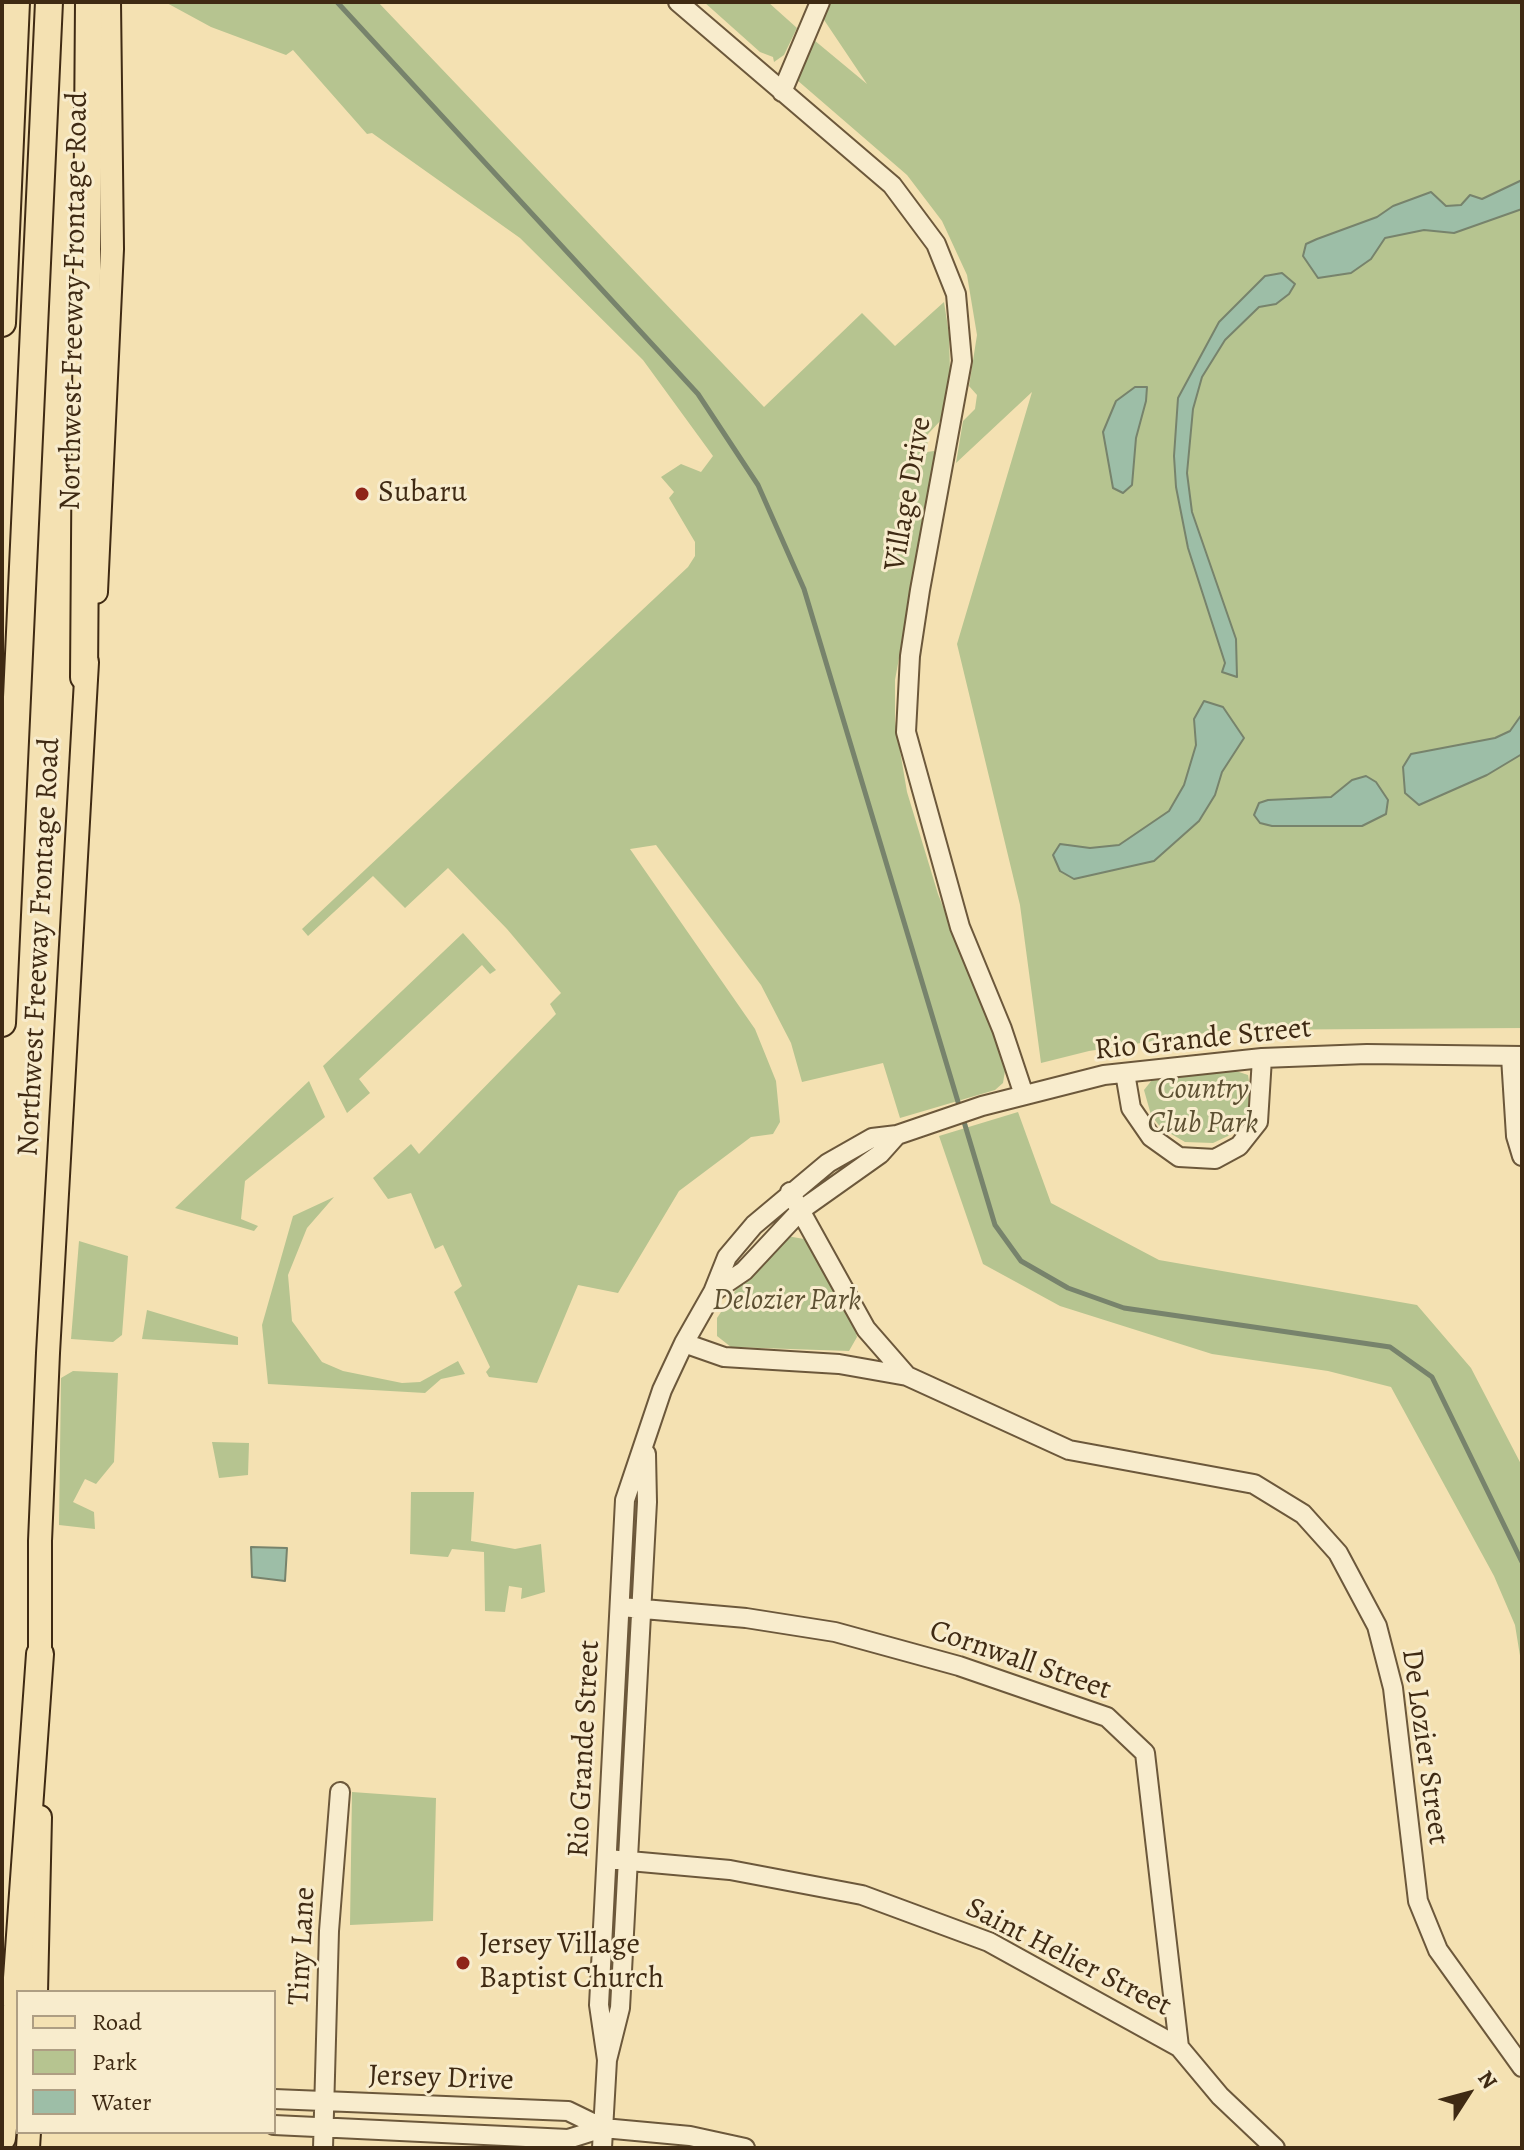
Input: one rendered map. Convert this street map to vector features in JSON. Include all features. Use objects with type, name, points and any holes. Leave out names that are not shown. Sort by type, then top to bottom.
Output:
[{"type":"highway","points":[[2,323],[16,2]]},
{"type":"highway","points":[[2,1023],[49,2]]},
{"type":"highway","points":[[84,677],[89,2]]},
{"type":"highway","points":[[16,1990],[40,1654]]},
{"type":"highway","points":[[2,2138],[16,1991]]},
{"type":"main road","name":"Northwest Freeway Frontage Road","points":[[36,1990],[48,1353],[84,677],[96,606],[111,278],[109,2]]},
{"type":"street","name":"Village Drive","points":[[678,2],[865,161],[911,207],[936,244],[956,294],[962,361],[910,656],[906,732],[960,927],[1002,1029],[1024,1095]]},
{"type":"street","points":[[782,92],[820,2]]},
{"type":"street","name":"Rio Grande Street","points":[[607,2060],[599,2005],[607,1859],[630,1608],[647,1502],[646,1444],[662,1390],[713,1292],[727,1257],[790,1192],[828,1163],[872,1138],[897,1135],[941,1118],[1024,1095],[1125,1073],[1262,1058],[1367,1054],[1517,1056]]},
{"type":"street","points":[[1517,1056],[1516,1136],[1522,1156]]},
{"type":"street","points":[[1125,1073],[1131,1108],[1151,1137],[1179,1157],[1215,1159],[1239,1146],[1258,1122],[1262,1058]]},
{"type":"street","name":"Rio Grande Street","points":[[713,1292],[744,1271],[801,1210],[880,1154],[897,1135]]},
{"type":"street","name":"De Lozier Street","points":[[790,1192],[866,1329],[907,1376]]},
{"type":"street","name":"De Lozier Street","points":[[684,1343],[724,1357],[839,1364],[907,1376],[1069,1450],[1254,1484],[1303,1514],[1329,1543],[1377,1626],[1393,1688],[1418,1901],[1438,1950],[1522,2067]]},
{"type":"street","name":"Rio Grande Street","points":[[602,2148],[607,2060],[620,2008],[628,1861],[630,1608]]},
{"type":"street","name":"Cornwall Street","points":[[630,1608],[746,1618],[835,1632],[959,1666],[1107,1717],[1145,1753],[1179,2047]]},
{"type":"street","name":"Tiny Lane","points":[[323,2148],[329,1931],[340,1792]]},
{"type":"street","name":"Saint Helier Street","points":[[607,1859],[730,1870],[862,1895],[989,1942],[1179,2047],[1220,2096],[1275,2148]]},
{"type":"street","name":"Jersey Drive","points":[[276,2099],[568,2111],[603,2128],[690,2136],[745,2148]]},
{"type":"street","name":"Jersey Drive","points":[[276,2125],[568,2139],[603,2128]]},
{"type":"green space","points":[[165,2],[378,2],[764,407],[862,313],[895,346],[944,302],[950,371],[942,419],[928,434],[927,452],[934,451],[936,455],[895,680],[895,721],[907,792],[938,894],[996,1041],[1005,1071],[1003,1083],[995,1090],[900,1118],[883,1063],[802,1082],[791,1043],[761,985],[656,845],[630,849],[755,1029],[776,1081],[780,1122],[773,1134],[751,1137],[679,1191],[618,1293],[578,1285],[537,1383],[489,1377],[486,1372],[490,1367],[454,1292],[462,1286],[443,1245],[435,1249],[411,1193],[388,1199],[373,1178],[411,1144],[419,1154],[556,1014],[550,1004],[561,993],[507,929],[448,868],[405,908],[373,876],[308,936],[302,929],[688,567],[695,556],[695,542],[669,498],[674,492],[661,477],[681,464],[701,472],[713,456],[643,360],[520,238],[372,133],[367,134],[293,50],[286,55],[211,27]]},
{"type":"green space","points":[[704,2],[768,2],[797,28],[784,55],[774,62],[773,57],[760,52]]},
{"type":"green space","points":[[812,2],[1522,2],[1522,1028],[1225,1030],[1089,1051],[1041,1063],[1020,905],[957,644],[1032,392],[956,463],[963,421],[975,409],[977,395],[969,386],[977,335],[967,275],[942,221],[907,175],[797,80],[814,40],[867,84]]},
{"type":"green space","points":[[463,933],[496,970],[490,974],[482,965],[359,1079],[370,1093],[347,1113],[323,1066]]},
{"type":"green space","name":"Country Club Park","points":[[1230,1069],[1248,1075],[1252,1100],[1248,1114],[1228,1136],[1213,1143],[1185,1142],[1161,1128],[1151,1115],[1144,1090],[1152,1080]]},
{"type":"green space","points":[[309,1081],[325,1117],[245,1181],[241,1219],[258,1226],[254,1231],[175,1208]]},
{"type":"green space","points":[[1018,1112],[1051,1203],[1159,1260],[1417,1305],[1471,1368],[1522,1466],[1522,1668],[1515,1625],[1494,1576],[1391,1387],[1328,1371],[1212,1354],[1060,1306],[983,1264],[939,1136]]},
{"type":"green space","points":[[334,1197],[307,1228],[288,1275],[292,1321],[322,1362],[343,1371],[402,1383],[420,1382],[458,1361],[465,1374],[441,1379],[425,1393],[268,1384],[262,1325],[293,1216]]},
{"type":"green space","name":"Delozier Park","points":[[787,1236],[804,1239],[811,1247],[854,1326],[857,1337],[849,1351],[731,1347],[717,1336],[717,1318],[737,1288],[765,1254]]},
{"type":"green space","points":[[79,1241],[128,1256],[122,1335],[113,1342],[71,1339]]},
{"type":"green space","points":[[147,1310],[238,1337],[238,1345],[142,1339]]},
{"type":"green space","points":[[73,1371],[118,1373],[114,1462],[96,1484],[85,1479],[73,1502],[94,1512],[95,1529],[59,1525],[61,1378]]},
{"type":"green space","points":[[212,1442],[249,1443],[248,1475],[219,1478]]},
{"type":"green space","points":[[411,1492],[474,1492],[471,1541],[515,1549],[541,1544],[545,1592],[521,1599],[522,1588],[509,1586],[505,1612],[485,1611],[484,1552],[452,1549],[448,1557],[410,1554]]},
{"type":"green space","points":[[352,1792],[436,1798],[433,1921],[350,1925]]},
{"type":"water","points":[[1522,180],[1522,209],[1454,233],[1424,230],[1385,238],[1371,259],[1351,273],[1318,278],[1303,256],[1306,244],[1431,192],[1446,206],[1461,205],[1470,195],[1482,199]]},
{"type":"water","points":[[1282,273],[1295,284],[1289,294],[1276,304],[1259,307],[1225,340],[1202,377],[1193,409],[1187,473],[1192,512],[1236,639],[1237,677],[1222,672],[1225,663],[1188,548],[1176,487],[1174,456],[1178,398],[1219,322],[1265,276]]},
{"type":"water","points":[[1135,387],[1147,387],[1146,401],[1136,438],[1132,485],[1123,493],[1113,488],[1103,432],[1116,401]]},
{"type":"water","points":[[1204,701],[1223,707],[1244,738],[1222,772],[1215,795],[1199,821],[1154,861],[1074,879],[1060,871],[1053,855],[1060,844],[1090,848],[1119,845],[1169,811],[1184,785],[1196,745],[1194,719]]},
{"type":"water","points":[[1522,714],[1522,754],[1487,775],[1419,805],[1405,793],[1403,767],[1411,754],[1495,738],[1510,731]]},
{"type":"water","points":[[1366,776],[1376,782],[1388,800],[1386,814],[1362,826],[1272,826],[1260,823],[1254,815],[1259,803],[1331,797],[1352,780]]},
{"type":"water","points":[[251,1547],[287,1548],[285,1581],[252,1577]]},
{"type":"waterway","points":[[337,2],[698,394],[758,485],[804,589],[995,1225],[1021,1261],[1068,1288],[1124,1308],[1390,1347],[1432,1377],[1522,1562]]},
{"type":"place","name":"Subaru","points":[[362,494]]},
{"type":"place","name":"Jersey Village Baptist Church","points":[[463,1963]]}]
